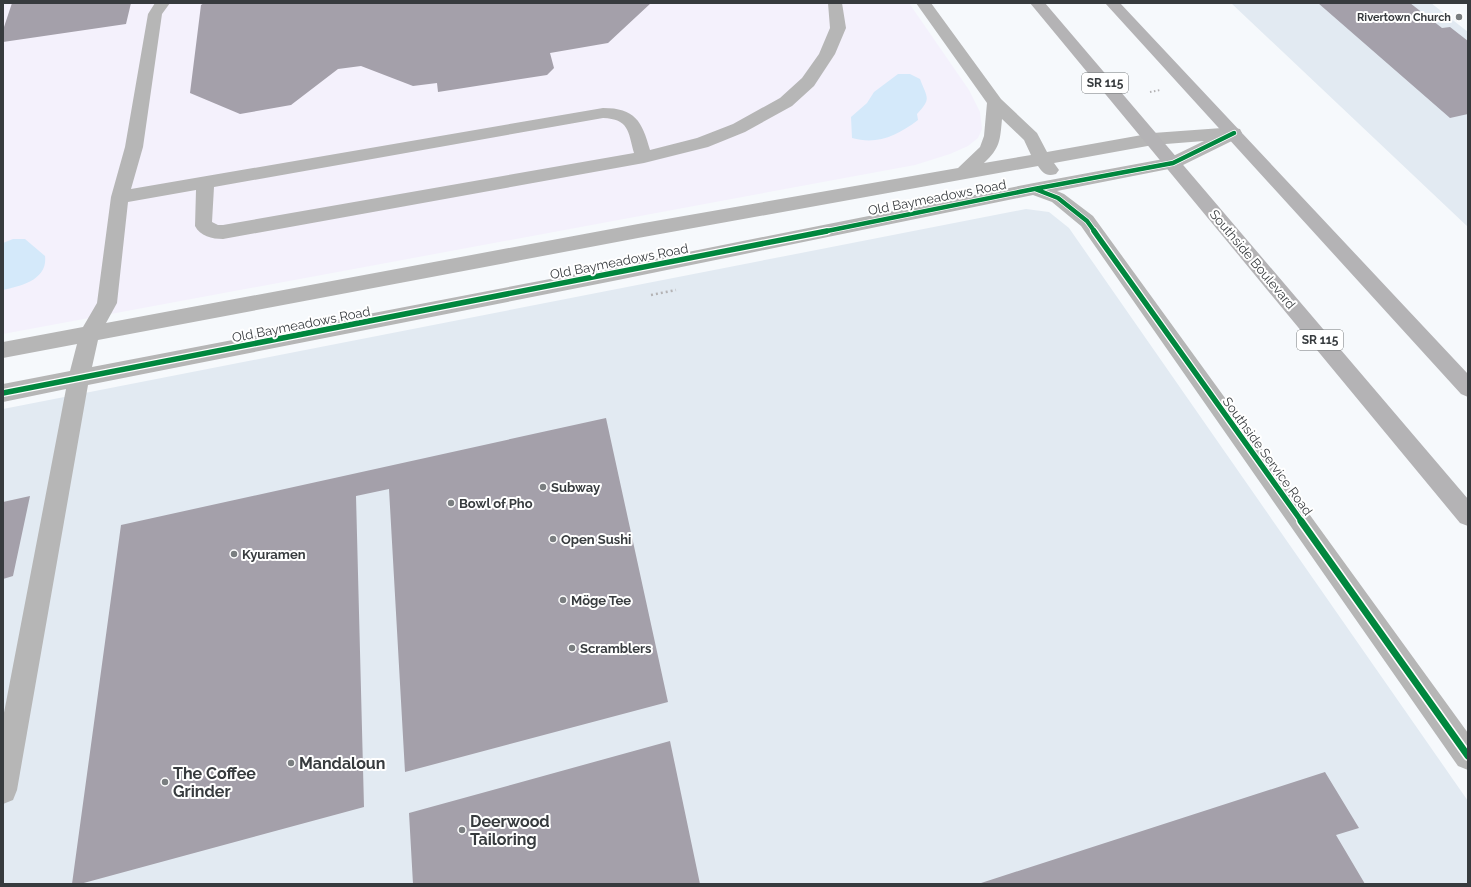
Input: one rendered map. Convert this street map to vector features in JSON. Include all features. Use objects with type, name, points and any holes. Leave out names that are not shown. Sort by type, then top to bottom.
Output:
[{"type":"highway","name":"Southside Boulevard","points":[[1037,3],[1153,139],[1468,516]]},
{"type":"highway","points":[[1112,3],[1234,133],[1468,388]]},
{"type":"street","points":[[3,790],[79,378],[89,335],[107,303],[120,197],[134,147],[155,14],[163,3]]},
{"type":"street","points":[[206,181],[204,226],[215,232],[223,232],[644,157],[702,143],[739,128],[786,102],[808,82],[827,54],[838,28],[835,3]]},
{"type":"street","points":[[923,3],[995,103],[1031,137],[1042,159],[1060,184]]},
{"type":"street","points":[[963,173],[988,149],[992,136],[995,103]]},
{"type":"street","points":[[120,197],[603,113],[621,114],[632,122],[644,157]]},
{"type":"street","name":"Old Baymeadows Road","points":[[3,350],[638,231],[1153,139],[1234,133]]},
{"type":"street","name":"Old Baymeadows Road","points":[[3,393],[618,273],[1034,189],[1173,163],[1234,133]]},
{"type":"street","name":"Southside Service Road","points":[[1034,189],[1058,198],[1087,221],[1468,756]]},
{"type":"path","points":[[651,295],[676,290]]},
{"type":"shaded area","points":[[3,3],[909,3],[969,90],[980,112],[982,129],[978,138],[968,146],[950,154],[915,165],[3,334]]},
{"type":"shaded area","points":[[1231,3],[1431,3],[1468,32],[1468,227]]},
{"type":"shaded area","points":[[1026,209],[1049,212],[1069,228],[1468,801],[1468,884],[3,884],[3,409]]},
{"type":"water","points":[[898,74],[910,74],[920,79],[927,98],[922,109],[917,114],[918,120],[902,131],[886,138],[878,140],[861,140],[852,138],[851,117],[867,103],[874,92]]},
{"type":"water","points":[[13,239],[25,239],[45,256],[45,264],[38,276],[32,280],[25,284],[3,290],[3,243]]},
{"type":"building","points":[[12,3],[131,3],[126,24],[3,42],[3,30]]},
{"type":"building","points":[[204,3],[651,3],[608,43],[550,53],[554,68],[547,75],[438,92],[437,83],[413,86],[361,66],[338,69],[291,105],[240,114],[190,93],[201,5]]},
{"type":"building","points":[[1318,3],[1410,3],[1442,28],[1450,27],[1468,41],[1468,114],[1450,118]]},
{"type":"building","points":[[606,418],[668,702],[405,772],[389,489],[356,496],[364,807],[80,884],[72,884],[121,525]]},
{"type":"building","points":[[30,496],[13,576],[3,579],[3,502]]},
{"type":"building","points":[[670,741],[700,884],[413,884],[409,813]]},
{"type":"building","points":[[1325,772],[1359,828],[1336,835],[1365,884],[978,884]]},
{"type":"cycle path","points":[[3,393],[618,273],[1034,189],[1173,163],[1234,133]]},
{"type":"cycle path","points":[[1035,189],[1058,198],[1087,221],[1468,756]]},
{"type":"place","name":"Rivertown Church","points":[[1459,17]]},
{"type":"place","name":"Subway","points":[[543,487]]},
{"type":"place","name":"Bowl of Pho","points":[[451,503]]},
{"type":"place","name":"Open Sushi","points":[[553,539]]},
{"type":"place","name":"Kyuramen","points":[[234,554]]},
{"type":"place","name":"Möge Tee","points":[[563,600]]},
{"type":"place","name":"Scramblers","points":[[572,648]]},
{"type":"place","name":"Mandaloun","points":[[291,763]]},
{"type":"place","name":"The Coffee Grinder","points":[[165,782]]},
{"type":"place","name":"Deerwood Tailoring","points":[[462,830]]}]
